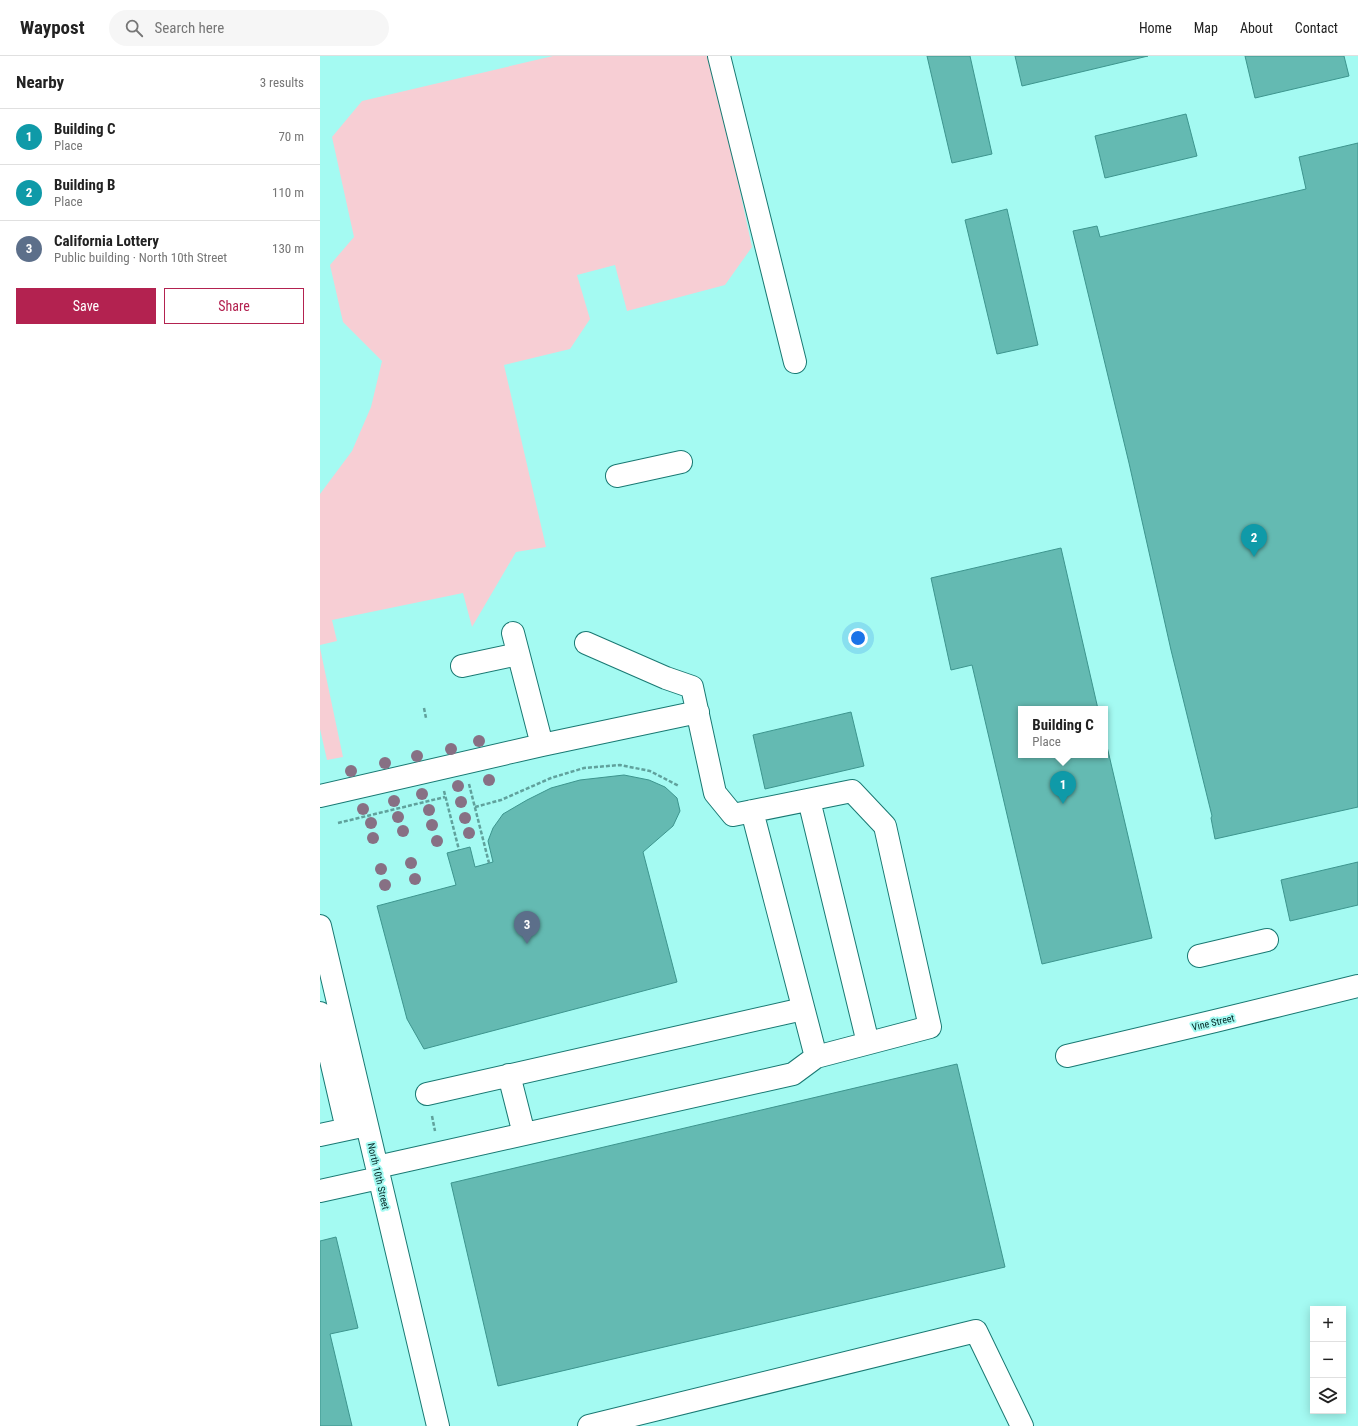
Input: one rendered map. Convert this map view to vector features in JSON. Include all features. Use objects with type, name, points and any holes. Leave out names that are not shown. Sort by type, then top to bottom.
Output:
[{"type":"street","points":[[719,56],[795,362]]},
{"type":"street","points":[[617,476],[681,462]]},
{"type":"street","points":[[513,633],[542,745]]},
{"type":"street","points":[[320,1191],[440,1152],[793,1074],[816,1057],[930,1027],[885,826],[852,791],[733,815],[715,793],[692,687],[666,678],[586,643]]},
{"type":"street","points":[[462,666],[518,654]]},
{"type":"street","points":[[320,796],[542,745],[698,712]]},
{"type":"street","points":[[809,800],[868,1043]]},
{"type":"street","points":[[752,811],[816,1057]]},
{"type":"street","name":"North 10th Street","points":[[320,926],[357,1127],[378,1172],[438,1426]]},
{"type":"street","points":[[1199,956],[1267,940]]},
{"type":"street","name":"Vine Street","points":[[1067,1056],[1358,986]]},
{"type":"street","points":[[427,1094],[803,1009]]},
{"type":"street","points":[[320,1013],[357,1127],[320,1136]]},
{"type":"street","points":[[509,1075],[524,1134]]},
{"type":"street","points":[[588,1426],[976,1331],[1022,1426]]},
{"type":"path","points":[[424,708],[426,718]]},
{"type":"path","points":[[475,808],[501,800],[551,778],[584,768],[620,765],[650,771],[679,786]]},
{"type":"path","points":[[468,782],[489,863]]},
{"type":"path","points":[[444,791],[459,850]]},
{"type":"path","points":[[338,823],[445,798]]},
{"type":"path","points":[[427,1094],[440,1152]]},
{"type":"shaded area","points":[[553,56],[711,56],[752,247],[725,285],[627,311],[615,265],[577,275],[590,319],[570,349],[504,365],[546,547],[516,552],[472,627],[463,593],[332,620],[337,641],[320,645],[320,494],[352,451],[371,407],[382,361],[343,322],[330,265],[354,237],[332,137],[362,101]]},
{"type":"shaded area","points":[[320,648],[343,757],[327,760],[320,729]]},
{"type":"building","points":[[927,56],[970,56],[992,154],[952,163]]},
{"type":"building","points":[[1015,56],[1148,56],[1022,86]]},
{"type":"building","points":[[1245,56],[1344,56],[1349,76],[1255,98]]},
{"type":"building","points":[[1186,114],[1197,156],[1105,178],[1095,136]]},
{"type":"building","points":[[1358,143],[1358,807],[1215,839],[1211,818],[1212,816],[1171,650],[1129,463],[1073,231],[1097,226],[1100,237],[1306,189],[1299,157]]},
{"type":"building","points":[[1007,209],[1038,345],[997,354],[965,220]]},
{"type":"building","points":[[1061,548],[1097,706],[1018,706],[1018,758],[1108,758],[1108,751],[1152,938],[1042,964],[972,665],[951,670],[931,578]]},
{"type":"building","points":[[851,712],[864,766],[765,789],[753,735]]},
{"type":"building","points":[[624,775],[649,780],[665,787],[677,798],[680,811],[673,826],[643,852],[677,982],[424,1049],[407,1019],[377,906],[456,885],[447,853],[470,847],[475,867],[493,862],[488,841],[493,828],[503,814],[527,800],[551,788],[580,780]]},
{"type":"building","points":[[1358,862],[1358,905],[1290,921],[1281,880]]},
{"type":"building","points":[[957,1064],[1005,1267],[498,1386],[451,1183]]},
{"type":"building","points":[[336,1237],[358,1328],[330,1334],[352,1426],[320,1426],[320,1241]]},
{"type":"place","name":"Building B","points":[[1254,557]]},
{"type":"place","name":"Building C","points":[[1063,804]]},
{"type":"place","name":"California Lottery","points":[[527,944]]}]
